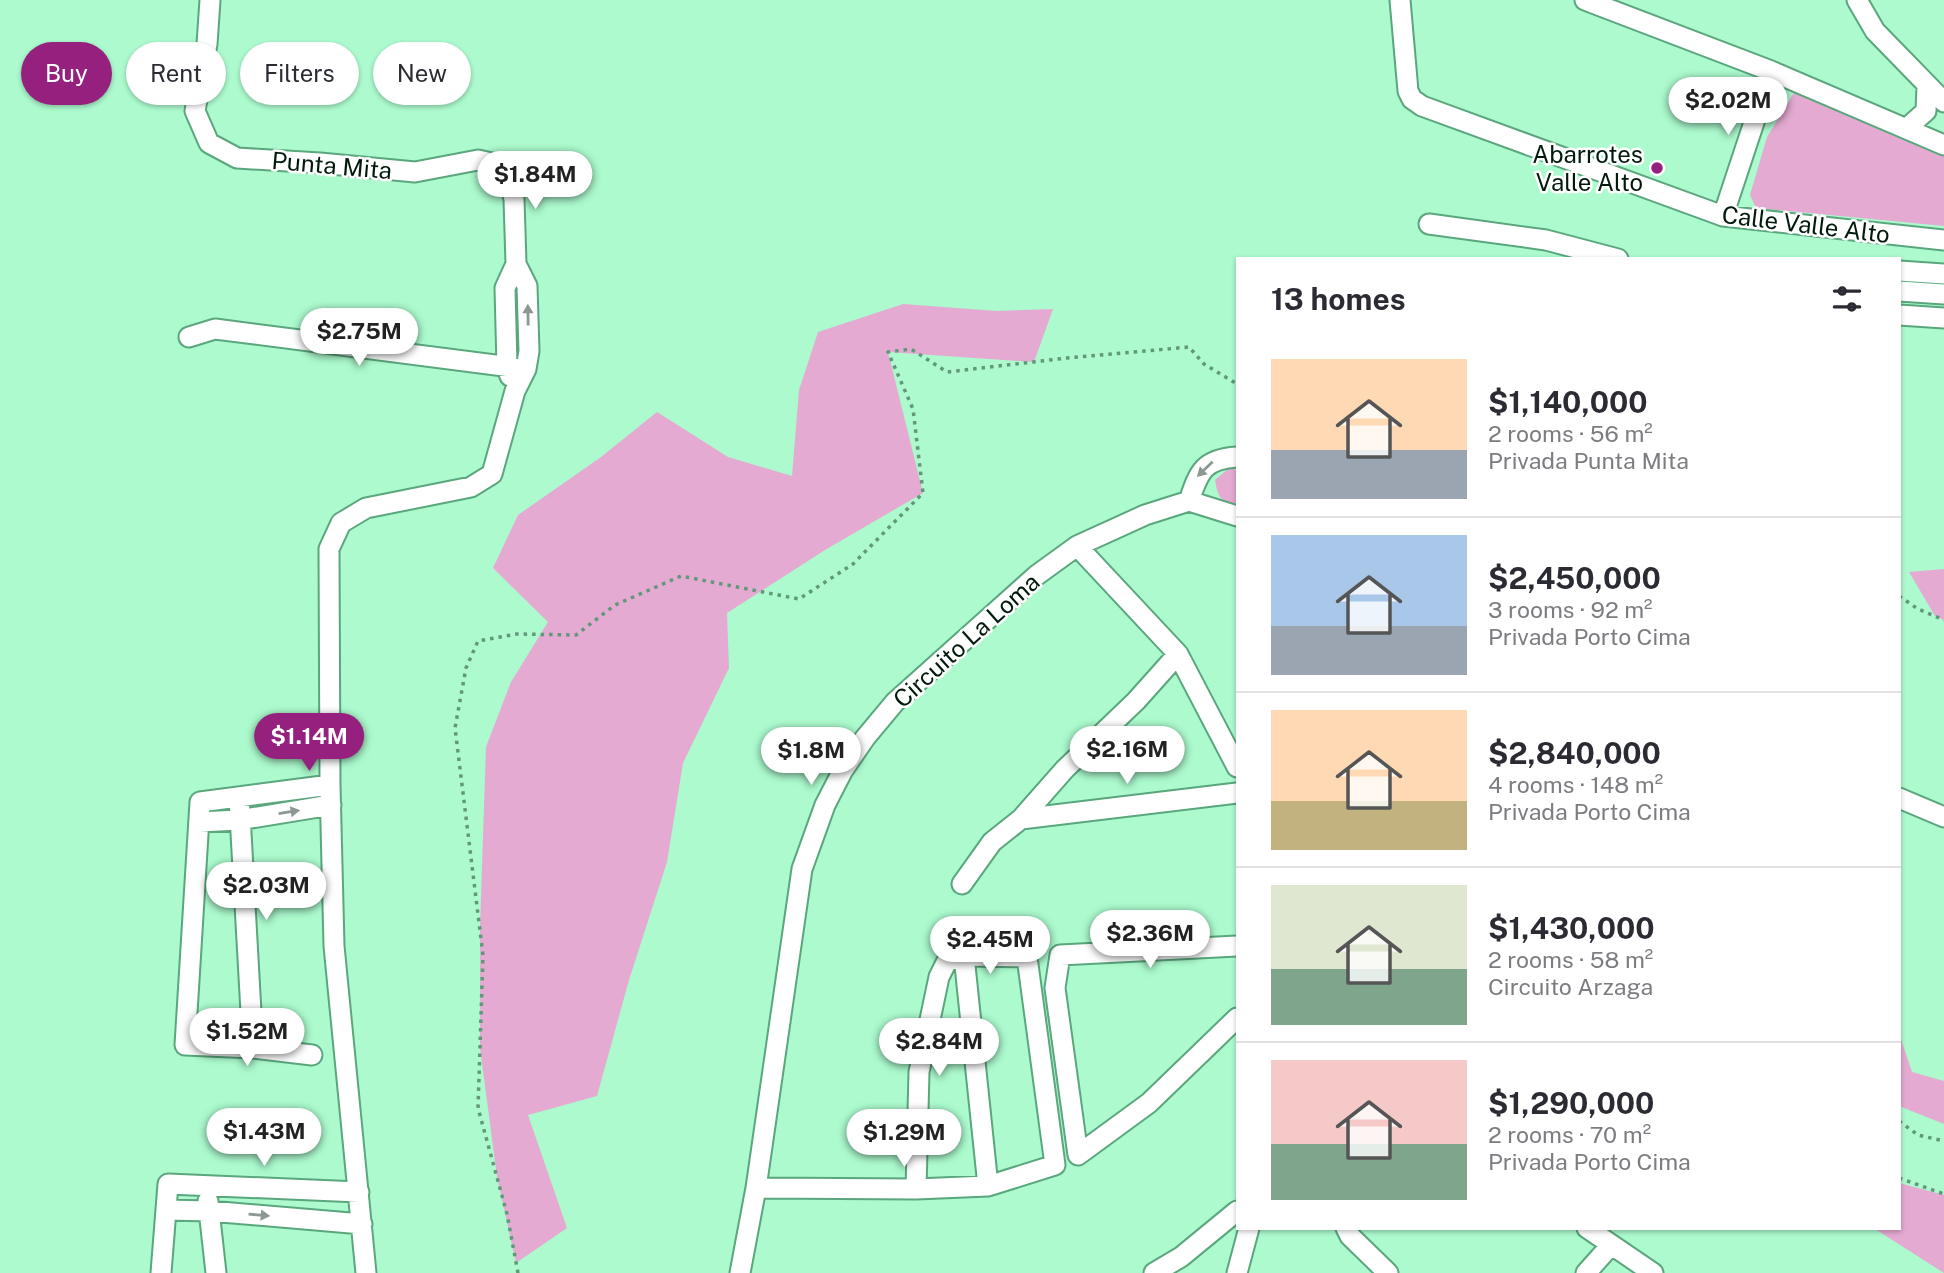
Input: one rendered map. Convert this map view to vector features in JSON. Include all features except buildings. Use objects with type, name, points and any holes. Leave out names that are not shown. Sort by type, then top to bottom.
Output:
[{"type":"street","name":"Punta Mita","points":[[210,0],[207,44],[195,111],[209,142],[237,158],[415,172],[478,160],[505,166],[514,199],[516,264],[505,288],[516,368],[515,391],[492,474],[471,487],[366,508],[341,523],[328,549],[330,795]]},
{"type":"street","name":"Calle Valle Alto","points":[[1400,0],[1408,90],[1412,99],[1422,106],[1723,216],[1944,240]]},
{"type":"street","points":[[1585,0],[1771,71],[1944,145]]},
{"type":"street","points":[[1857,0],[1875,31],[1944,102]]},
{"type":"street","points":[[1723,216],[1771,71]]},
{"type":"street","points":[[1907,128],[1926,111],[1927,86]]},
{"type":"street","points":[[1429,224],[1546,240],[1610,257]]},
{"type":"street","points":[[1901,271],[1944,274]]},
{"type":"street","points":[[1901,291],[1944,294]]},
{"type":"street","points":[[1901,315],[1944,318]]},
{"type":"street","points":[[189,337],[215,329],[516,368]]},
{"type":"street","points":[[1236,457],[1219,458],[1207,465],[1197,477],[1189,501],[1236,517]]},
{"type":"street","name":"Circuito La Loma","points":[[740,1273],[756,1188],[802,869],[825,804],[843,770],[864,738],[895,702],[1037,575],[1077,546],[1145,515],[1189,501]]},
{"type":"street","points":[[1077,546],[1178,654],[1236,765]]},
{"type":"street","points":[[962,884],[992,842],[1021,819],[1065,769],[1136,701],[1178,654]]},
{"type":"street","points":[[1021,819],[1236,793]]},
{"type":"street","points":[[312,1055],[253,1048],[185,1045],[200,802],[239,797],[330,795]]},
{"type":"street","points":[[199,822],[239,820],[330,795]]},
{"type":"street","points":[[330,795],[334,946],[366,1273]]},
{"type":"street","points":[[239,797],[253,1048]]},
{"type":"street","points":[[1901,799],[1944,817]]},
{"type":"street","points":[[1236,946],[1060,955],[1055,988],[1078,1155],[1149,1103],[1236,1019]]},
{"type":"street","points":[[756,1188],[916,1189],[988,1186],[1055,1165],[1027,957],[964,956],[947,961],[939,977],[919,1072],[916,1189]]},
{"type":"street","points":[[964,956],[988,1186]]},
{"type":"street","points":[[161,1273],[167,1184],[359,1192]]},
{"type":"street","points":[[206,1185],[216,1273]]},
{"type":"street","points":[[166,1210],[362,1224]]},
{"type":"street","points":[[1156,1272],[1181,1257],[1236,1211]]},
{"type":"street","points":[[1237,1273],[1248,1230]]},
{"type":"street","points":[[1347,1230],[1388,1273]]},
{"type":"street","points":[[1590,1230],[1653,1273]]},
{"type":"street","points":[[1586,1273],[1611,1245]]},
{"type":"path","points":[[518,1273],[507,1214],[478,1108],[483,956],[456,728],[466,668],[478,641],[517,634],[576,635],[615,605],[681,576],[799,599],[853,564],[923,493],[913,409],[888,352],[911,349],[947,372],[1189,348],[1204,365],[1236,382]]},
{"type":"path","points":[[1901,597],[1918,609],[1944,620]]},
{"type":"path","points":[[1901,1122],[1918,1135],[1944,1141]]},
{"type":"path","points":[[1901,1179],[1944,1194]]},
{"type":"shaded area","points":[[1795,91],[1944,152],[1944,226],[1756,208],[1750,195],[1767,137]]},
{"type":"shaded area","points":[[903,304],[997,311],[1053,309],[1034,362],[888,352],[923,493],[825,550],[727,613],[729,668],[683,763],[667,862],[629,980],[597,1096],[528,1115],[567,1228],[516,1263],[497,1177],[480,1048],[480,927],[486,747],[511,682],[548,622],[493,568],[518,515],[601,457],[657,412],[728,457],[792,476],[799,390],[818,332]]},
{"type":"shaded area","points":[[1229,468],[1236,470],[1236,506],[1221,498],[1215,480]]},
{"type":"shaded area","points":[[1944,569],[1944,620],[1935,616],[1909,572]]},
{"type":"shaded area","points":[[1901,1039],[1912,1072],[1944,1081],[1944,1124],[1901,1107]]},
{"type":"shaded area","points":[[1901,1184],[1944,1195],[1944,1273],[1877,1230],[1901,1230]]},
{"type":"place","name":"Abarrotes Valle Alto","points":[[1657,168]]}]
